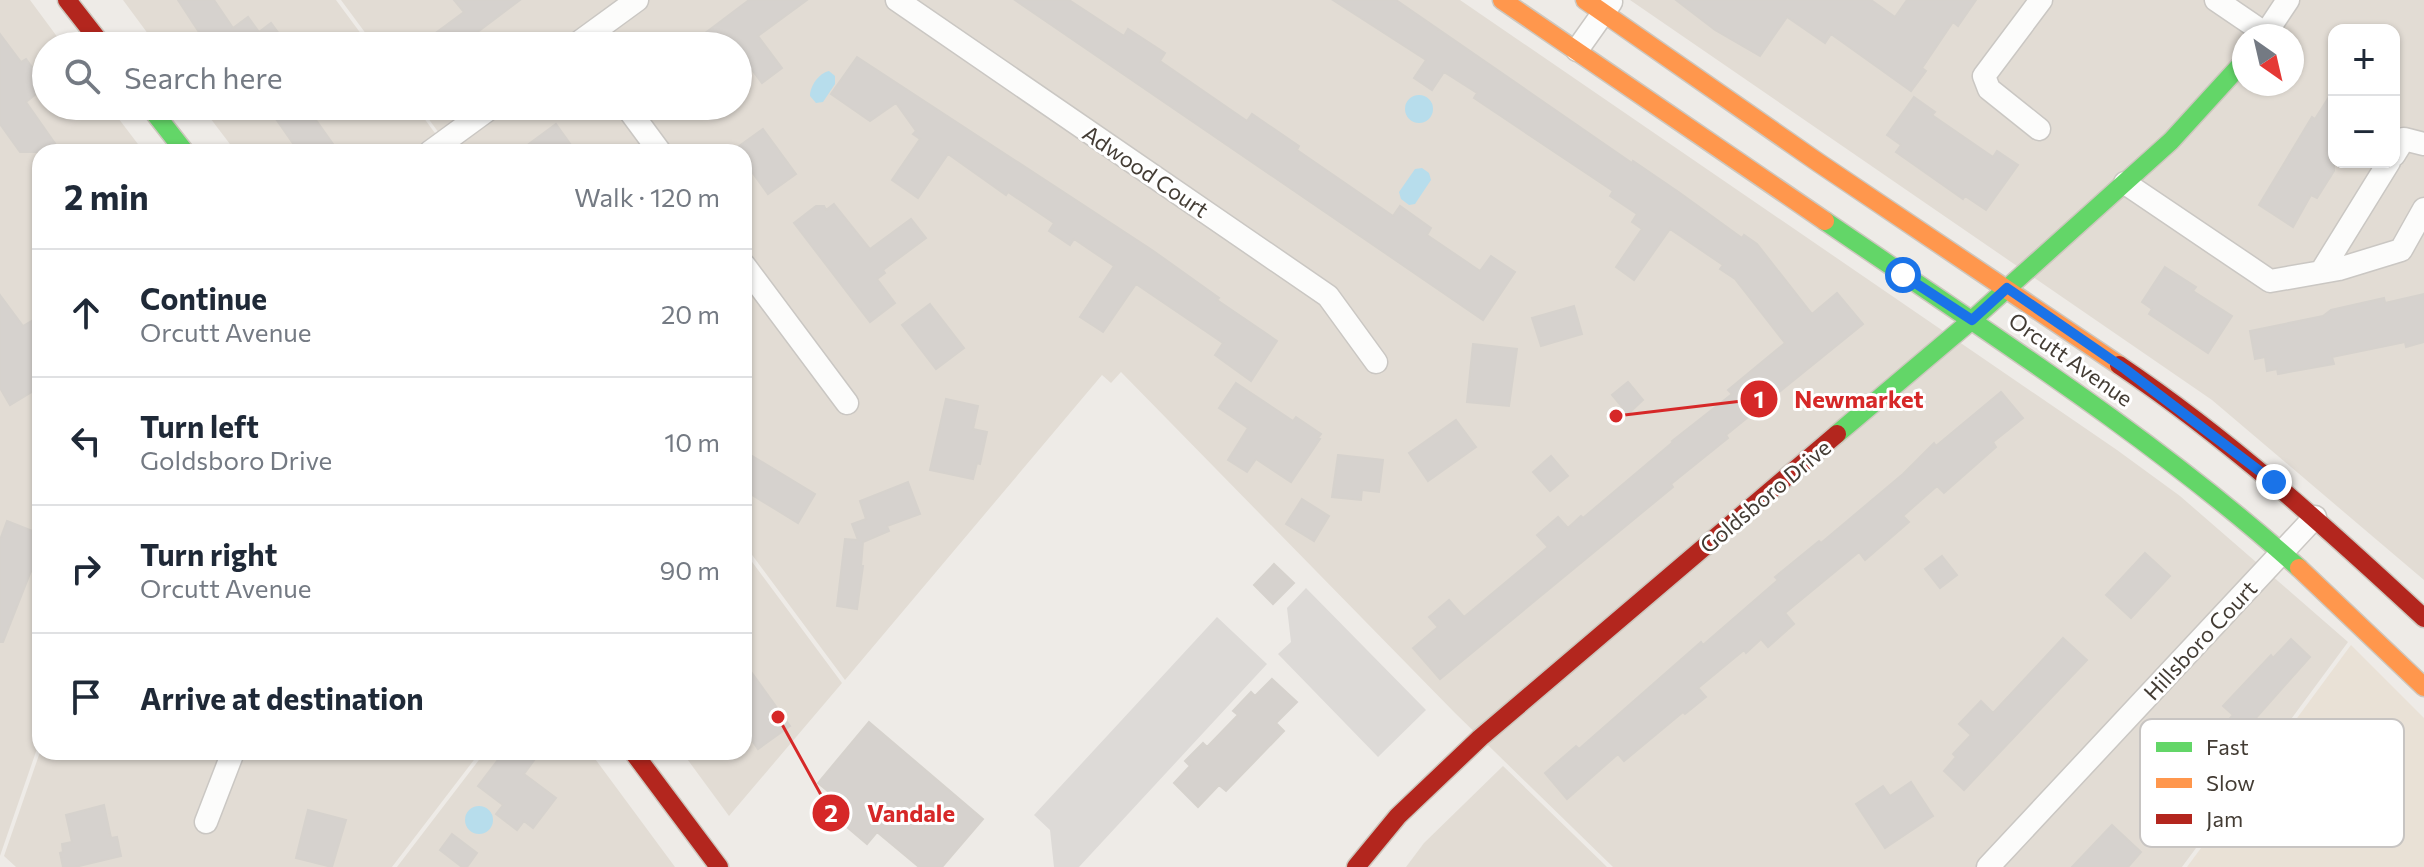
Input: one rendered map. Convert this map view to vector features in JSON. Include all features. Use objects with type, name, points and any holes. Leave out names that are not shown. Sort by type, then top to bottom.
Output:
[{"type":"main road","points":[[67,0],[92,32]]},
{"type":"main road","name":"Orcutt Avenue","points":[[1502,0],[2135,433],[2206,486],[2283,551],[2424,687]]},
{"type":"main road","name":"Orcutt Avenue","points":[[1600,4],[1819,163],[2007,288],[2201,424],[2315,517],[2424,618]]},
{"type":"main road","name":"Goldsboro Drive","points":[[1356,867],[1398,816],[1480,738],[1972,320],[2171,141],[2232,75]]},
{"type":"main road","points":[[160,120],[179,144]]},
{"type":"main road","points":[[639,760],[719,867]]},
{"type":"street","points":[[595,32],[637,0]]},
{"type":"street","name":"Adwood Court","points":[[897,0],[1328,296],[1376,362]]},
{"type":"street","points":[[2039,129],[1989,89],[1984,76],[2041,0]]},
{"type":"street","points":[[2216,0],[2250,24]]},
{"type":"street","points":[[2272,24],[2288,0]]},
{"type":"street","points":[[1577,50],[1600,4]]},
{"type":"street","points":[[441,144],[474,120]]},
{"type":"street","points":[[636,120],[654,144]]},
{"type":"street","points":[[2400,145],[2404,139],[2424,144]]},
{"type":"street","points":[[2321,272],[2385,168]]},
{"type":"street","points":[[2125,183],[2270,281],[2321,272],[2401,250],[2424,209]]},
{"type":"street","points":[[752,276],[847,403]]},
{"type":"street","name":"Hillsboro Court","points":[[1988,867],[2315,517]]},
{"type":"street","points":[[206,822],[230,760]]},
{"type":"shaded area","points":[[0,0],[30,0],[54,32],[32,32],[32,120],[120,120],[138,144],[32,144],[33,760],[0,856]]},
{"type":"shaded area","points":[[123,0],[336,0],[360,32],[147,32]]},
{"type":"shaded area","points":[[341,0],[1460,0],[2117,450],[2180,496],[2348,642],[2291,719],[2140,719],[2140,847],[2197,847],[2182,867],[1613,867],[1455,713],[1121,372],[1111,383],[1102,375],[845,680],[752,555],[752,144],[447,144],[429,120],[752,120],[752,32],[365,32]]},
{"type":"shaded area","points":[[1630,0],[2424,0],[2424,580],[2212,400]]},
{"type":"shaded area","points":[[212,120],[425,120],[443,144],[230,144]]},
{"type":"shaded area","points":[[752,562],[842,683],[729,816],[688,760],[752,760]]},
{"type":"shaded area","points":[[1306,588],[1426,710],[1378,757],[1278,654],[1291,642],[1287,608]]},
{"type":"shaded area","points":[[1217,617],[1267,664],[1079,867],[1054,867],[1050,830],[1034,815]]},
{"type":"shaded area","points":[[2351,645],[2424,718],[2424,867],[2187,867],[2202,847],[2404,847],[2404,719],[2296,719]]},
{"type":"shaded area","points":[[37,760],[474,760],[392,867],[16,867],[4,856]]},
{"type":"shaded area","points":[[479,760],[596,760],[675,867],[397,867]]},
{"type":"shaded area","points":[[1503,766],[1607,867],[1406,867],[1424,843]]},
{"type":"water","points":[[829,71],[835,76],[835,84],[823,102],[816,103],[810,96],[812,88],[819,77]]},
{"type":"water","points":[[1419,95],[1429,99],[1433,109],[1429,119],[1419,123],[1409,119],[1405,109],[1409,99]]},
{"type":"water","points":[[1422,168],[1429,173],[1431,180],[1415,204],[1409,205],[1401,199],[1399,192],[1415,169]]},
{"type":"water","points":[[479,806],[489,810],[493,820],[489,830],[479,834],[469,830],[465,820],[469,810]]},
{"type":"building","points":[[178,0],[214,0],[233,28],[248,17],[259,32],[199,32]]},
{"type":"building","points":[[454,0],[520,0],[478,32],[437,32],[464,12]]},
{"type":"building","points":[[749,0],[807,0],[758,36],[782,68],[762,83],[752,70],[752,32],[707,32]]},
{"type":"building","points":[[1015,0],[1069,0],[1124,36],[1128,29],[1165,53],[1160,61],[1247,121],[1252,114],[1299,146],[1297,150],[1393,216],[1400,206],[1431,228],[1427,235],[1480,271],[1491,256],[1515,272],[1483,320]]},
{"type":"building","points":[[1333,0],[1396,0],[1742,238],[1744,235],[1757,244],[1812,314],[1837,293],[1863,324],[1726,435],[1728,438],[1671,484],[1673,487],[1440,679],[1413,648],[1438,627],[1429,617],[1449,600],[1464,617],[1548,547],[1537,535],[1558,517],[1568,528],[1581,516],[1583,518],[1732,394],[1728,390],[1785,343],[1735,279],[1720,269],[1723,265],[1670,229],[1634,280],[1616,267],[1642,229],[1632,222],[1637,214],[1610,196],[1613,191],[1474,98],[1477,93],[1444,72],[1432,90],[1414,78],[1426,60]]},
{"type":"building","points":[[1676,0],[1871,0],[1895,17],[1907,0],[1976,0],[1958,26],[1953,22],[1922,68],[1926,71],[1911,91],[1831,34],[1825,43],[1787,17],[1760,56],[1715,30]]},
{"type":"building","points":[[271,23],[278,32],[259,32]]},
{"type":"building","points":[[0,34],[21,62],[26,59],[32,67],[32,97],[26,102],[32,111],[32,120],[39,120],[55,144],[32,144],[32,152],[20,152],[0,124]]},
{"type":"building","points":[[857,57],[1152,250],[1277,341],[1251,381],[1215,355],[1223,343],[1136,284],[1103,332],[1080,317],[1114,266],[1074,239],[1070,245],[1049,231],[1054,223],[1008,192],[1006,195],[948,154],[918,198],[892,180],[920,139],[913,134],[916,131],[896,103],[870,121],[831,94]]},
{"type":"building","points":[[1914,97],[1935,112],[1932,115],[1993,157],[1997,151],[2018,165],[1986,210],[1965,196],[1963,199],[1896,152],[1901,145],[1887,135]]},
{"type":"building","points":[[2328,98],[2328,168],[2334,168],[2334,171],[2317,198],[2311,195],[2293,227],[2259,205],[2312,117],[2315,119]]},
{"type":"building","points":[[277,120],[316,120],[333,144],[293,144]]},
{"type":"building","points":[[556,124],[570,144],[529,144]]},
{"type":"building","points":[[763,129],[796,174],[768,194],[752,172],[752,144],[742,144]]},
{"type":"building","points":[[834,204],[870,249],[911,219],[926,238],[883,270],[885,273],[877,279],[895,303],[870,322],[794,223],[816,206],[824,206],[826,210]]},
{"type":"building","points":[[2165,267],[2196,287],[2193,291],[2232,316],[2208,353],[2149,314],[2152,309],[2142,302]]},
{"type":"building","points":[[2424,294],[2424,342],[2406,347],[2405,342],[2332,357],[2334,364],[2278,374],[2277,369],[2267,371],[2265,357],[2255,359],[2250,331],[2323,316],[2331,310],[2384,298],[2385,303]]},
{"type":"building","points":[[0,295],[23,326],[32,321],[32,392],[10,405],[0,388]]},
{"type":"building","points":[[930,304],[964,348],[936,369],[902,325]]},
{"type":"building","points":[[1574,306],[1582,334],[1541,346],[1532,318]]},
{"type":"building","points":[[1473,344],[1517,349],[1509,406],[1467,402]]},
{"type":"building","points":[[1628,382],[1643,400],[1628,414],[1612,395]]},
{"type":"building","points":[[1236,383],[1293,421],[1296,417],[1321,434],[1291,482],[1256,459],[1247,472],[1228,460],[1248,428],[1219,408]]},
{"type":"building","points":[[2001,392],[2023,418],[1993,442],[1996,447],[1944,493],[1937,486],[1903,516],[1909,522],[1865,560],[1859,552],[1785,613],[1794,624],[1768,647],[1761,639],[1746,653],[1744,650],[1698,688],[1706,697],[1624,761],[1618,754],[1567,799],[1545,773],[1576,746],[1579,749],[1701,642],[1703,645],[1778,580],[1775,577],[1903,474],[1934,443],[1936,446]]},
{"type":"building","points":[[946,399],[978,406],[973,429],[987,432],[980,464],[977,463],[973,479],[930,470]]},
{"type":"building","points":[[1456,420],[1476,447],[1428,481],[1409,453]]},
{"type":"building","points":[[1338,455],[1383,460],[1379,492],[1362,490],[1361,500],[1332,497]]},
{"type":"building","points":[[752,456],[815,494],[798,523],[752,495]]},
{"type":"building","points":[[1551,456],[1568,476],[1550,491],[1533,472]]},
{"type":"building","points":[[908,482],[920,514],[887,526],[889,531],[863,542],[857,609],[837,606],[845,539],[858,540],[852,524],[866,519],[860,501]]},
{"type":"building","points":[[1302,499],[1329,516],[1314,541],[1286,524]]},
{"type":"building","points":[[7,521],[32,531],[32,571],[3,642],[0,642],[0,540]]},
{"type":"building","points":[[2145,553],[2170,576],[2131,618],[2106,595]]},
{"type":"building","points":[[1942,556],[1957,575],[1940,588],[1925,569]]},
{"type":"building","points":[[1274,564],[1294,583],[1273,604],[1254,585]]},
{"type":"building","points":[[2063,638],[2087,660],[1964,790],[1944,771],[1956,757],[1953,754],[1971,735],[1959,724],[1981,701],[1993,713]]},
{"type":"building","points":[[2291,639],[2310,657],[2255,719],[2229,719],[2233,715],[2223,706],[2271,655],[2273,658]]},
{"type":"building","points":[[752,673],[790,726],[758,749],[752,740]]},
{"type":"building","points":[[1272,679],[1297,702],[1276,723],[1284,731],[1226,791],[1219,785],[1198,807],[1174,783],[1190,766],[1185,761],[1203,743],[1207,747],[1238,715],[1233,711],[1251,692],[1255,696]]},
{"type":"building","points":[[869,722],[983,819],[942,867],[919,867],[877,832],[867,844],[835,817],[845,805],[818,783]]},
{"type":"building","points":[[498,760],[534,760],[524,774],[556,798],[533,828],[524,821],[517,830],[496,814],[503,805],[478,786]]},
{"type":"building","points":[[1911,782],[1933,816],[1885,848],[1856,804],[1883,786],[1890,796]]},
{"type":"building","points":[[104,805],[111,838],[117,837],[121,856],[63,867],[62,844],[72,842],[66,815]]},
{"type":"building","points":[[308,810],[346,820],[332,867],[296,858]]},
{"type":"building","points":[[2112,825],[2141,852],[2128,867],[2072,867]]},
{"type":"building","points":[[452,834],[477,853],[467,867],[462,867],[440,850]]},
{"type":"traffic: fast","points":[[1837,434],[1972,320],[2171,141],[2232,74]]},
{"type":"traffic: fast","points":[[160,120],[179,144]]},
{"type":"traffic: fast","points":[[1825,221],[2128,430],[2299,568]]},
{"type":"traffic: slow","points":[[1502,0],[1825,221]]},
{"type":"traffic: slow","points":[[1585,0],[1819,163],[2119,365]]},
{"type":"traffic: slow","points":[[2299,568],[2424,687]]},
{"type":"traffic: jam","points":[[67,0],[92,32]]},
{"type":"traffic: jam","points":[[2119,365],[2238,454],[2424,618]]},
{"type":"traffic: jam","points":[[1356,867],[1398,816],[1480,738],[1837,434]]},
{"type":"traffic: jam","points":[[639,760],[719,867]]},
{"type":"place","name":"Newmarket","points":[[1616,416]]},
{"type":"place","name":"Vandale","points":[[778,717]]},
{"type":"route","points":[[1903,275],[1972,320],[2007,288],[2201,424],[2274,482]]}]
